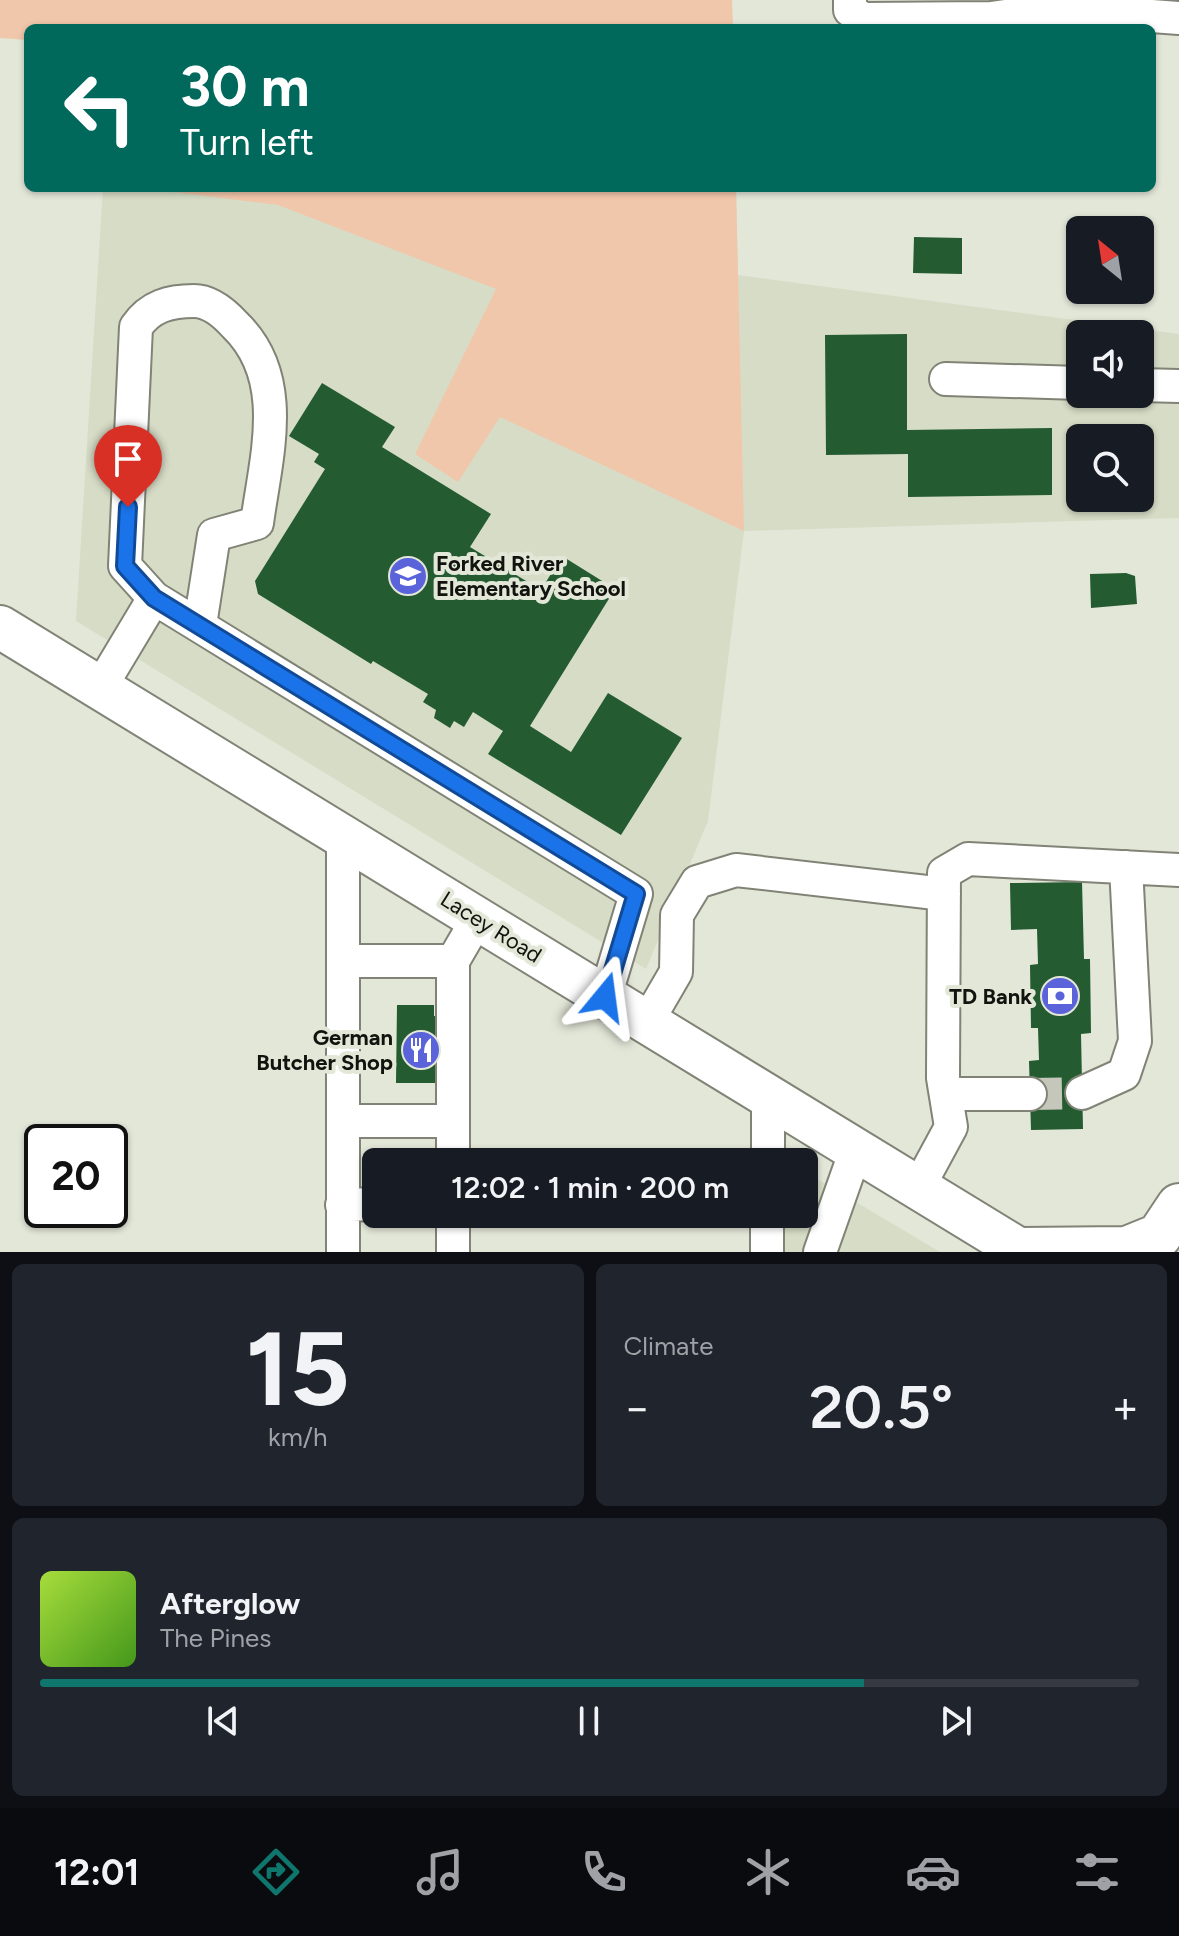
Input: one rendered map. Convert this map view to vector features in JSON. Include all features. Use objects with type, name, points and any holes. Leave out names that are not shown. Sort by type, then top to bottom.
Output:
[{"type":"highway","points":[[1022,1251],[1127,1249],[1159,1236],[1179,1206]]},
{"type":"main road","name":"Lacey Road","points":[[0,627],[1022,1251]]},
{"type":"street","points":[[850,0],[850,10],[863,19],[991,18],[1057,9],[1114,7],[1179,18]]},
{"type":"street","points":[[200,625],[214,535],[257,523],[271,389],[255,349],[223,313],[200,301],[175,301],[155,308],[136,327],[125,566],[154,598],[636,894],[605,997]]},
{"type":"street","points":[[946,379],[1066,383]]},
{"type":"street","points":[[1154,385],[1179,386]]},
{"type":"street","points":[[100,688],[154,598]]},
{"type":"street","points":[[343,835],[343,1252]]},
{"type":"street","points":[[918,1188],[951,1127],[946,1094],[941,966],[944,873],[968,859],[1179,870]]},
{"type":"street","points":[[1082,1093],[1124,1074],[1135,1041],[1126,867]]},
{"type":"street","points":[[647,1022],[676,972],[677,915],[697,882],[736,870],[944,894]]},
{"type":"street","points":[[453,1148],[453,961],[478,918]]},
{"type":"street","points":[[343,961],[453,961]]},
{"type":"street","points":[[946,1094],[1030,1094]]},
{"type":"street","points":[[768,1097],[768,1148]]},
{"type":"street","points":[[343,1121],[453,1121]]},
{"type":"street","points":[[820,1252],[856,1150]]},
{"type":"street","points":[[342,1205],[362,1204]]},
{"type":"street","points":[[453,1228],[453,1252]]},
{"type":"street","points":[[767,1228],[767,1252]]},
{"type":"shaded area","points":[[0,0],[732,0],[733,24],[24,24],[24,40],[0,38]]},
{"type":"shaded area","name":"Forked River Elementary School","points":[[103,192],[736,192],[738,275],[1074,320],[1066,320],[1066,408],[1154,408],[1154,331],[1179,334],[1179,518],[744,531],[708,821],[646,969],[76,621]]},
{"type":"shaded area","points":[[173,192],[736,192],[744,531],[500,417],[458,482],[415,454],[496,289],[278,205]]},
{"type":"shaded area","points":[[818,1179],[940,1252],[779,1252],[779,1228],[818,1228]]},
{"type":"building","points":[[914,237],[962,238],[962,274],[913,273]]},
{"type":"building","points":[[907,334],[907,430],[1052,428],[1052,495],[908,497],[908,454],[826,455],[825,335]]},
{"type":"building","points":[[322,383],[395,427],[382,447],[491,514],[470,547],[541,590],[562,556],[615,589],[530,726],[571,752],[608,693],[682,738],[621,835],[488,754],[503,731],[473,712],[464,727],[454,721],[450,728],[434,718],[436,710],[423,702],[428,694],[373,661],[371,664],[258,594],[255,581],[325,469],[314,462],[319,454],[289,436]]},
{"type":"building","points":[[1126,573],[1135,576],[1137,604],[1091,608],[1090,574]]},
{"type":"building","name":"TD Bank","points":[[1082,882],[1084,959],[1090,959],[1091,1033],[1081,1034],[1083,1129],[1031,1130],[1029,1061],[1039,1060],[1038,1028],[1031,1028],[1030,965],[1038,964],[1037,929],[1011,930],[1010,883]]},
{"type":"building","name":"German Butcher Shop","points":[[397,1005],[434,1005],[434,1016],[445,1017],[445,1083],[396,1083]]},
{"type":"tunnel","points":[[1030,1094],[1082,1093]]},
{"type":"place","name":"Forked River Elementary School","points":[[408,576]]},
{"type":"place","name":"TD Bank","points":[[1060,996]]},
{"type":"place","name":"German Butcher Shop","points":[[421,1050]]},
{"type":"route","points":[[128,507],[125,566],[154,598],[425,761],[636,894],[605,997]]}]
